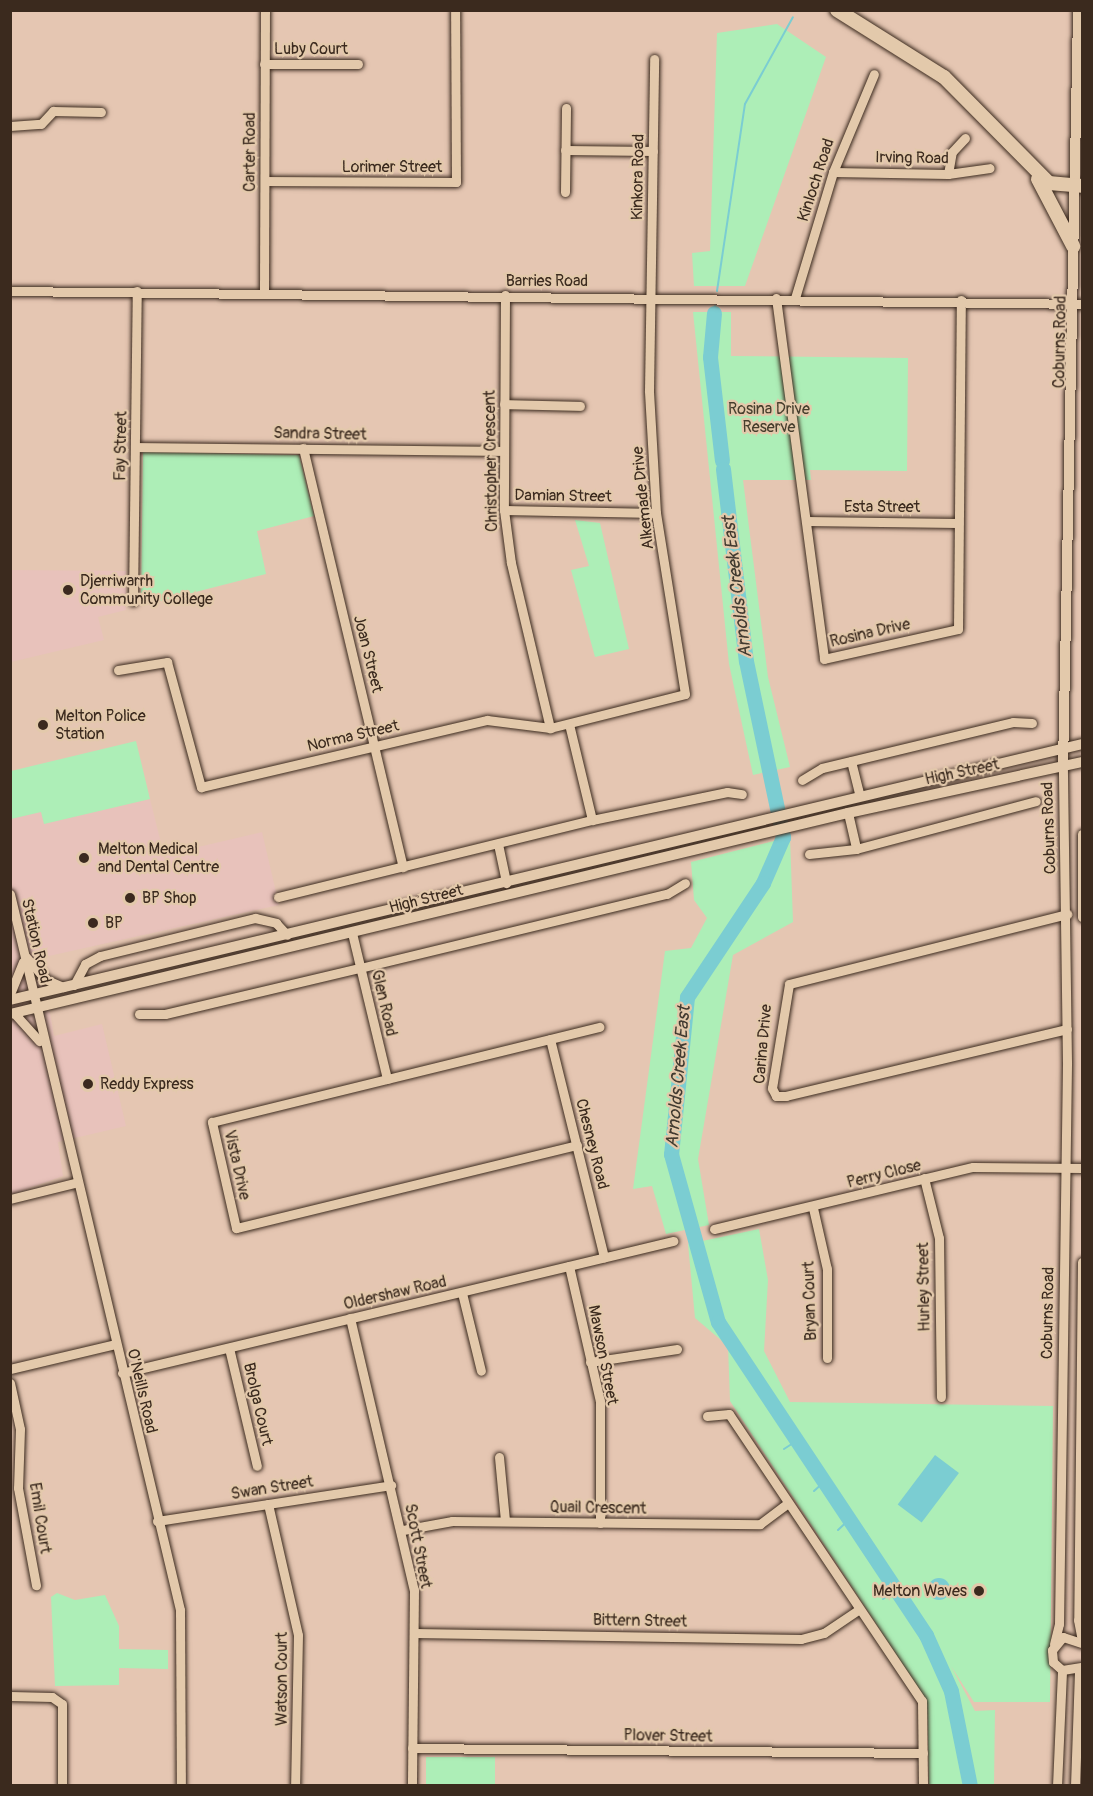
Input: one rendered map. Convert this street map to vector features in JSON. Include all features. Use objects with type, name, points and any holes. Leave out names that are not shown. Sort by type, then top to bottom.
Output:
[{"type":"highway","points":[[837,10],[944,77],[1049,183],[1079,185]]},
{"type":"highway","points":[[1026,161],[1056,205],[1073,246]]},
{"type":"main road","name":"Coburns Road","points":[[1062,766],[1079,469],[1079,304],[1073,246],[1079,185],[1078,10]]},
{"type":"main road","name":"High Street","points":[[784,823],[844,800],[1083,744]]},
{"type":"main road","name":"High Street","points":[[10,1000],[287,935],[508,889],[784,823],[848,813],[1083,762]]},
{"type":"main road","points":[[860,796],[863,809]]},
{"type":"main road","points":[[844,800],[848,813]]},
{"type":"main road","name":"High Street","points":[[12,1014],[352,933],[508,889]]},
{"type":"main road","points":[[351,921],[352,933]]},
{"type":"street","name":"Carter Road","points":[[264,293],[265,10]]},
{"type":"street","name":"Lorimer Street","points":[[265,181],[456,182],[455,10]]},
{"type":"street","name":"Kinkora Road","points":[[651,296],[654,59]]},
{"type":"street","name":"Luby Court","points":[[264,64],[358,64]]},
{"type":"street","name":"Kinloch Road","points":[[795,298],[833,172],[874,74]]},
{"type":"street","points":[[565,192],[566,108]]},
{"type":"street","points":[[10,126],[41,124],[53,111],[102,112]]},
{"type":"street","points":[[948,174],[952,152],[965,138]]},
{"type":"street","points":[[565,150],[653,151]]},
{"type":"street","name":"Irving Road","points":[[833,172],[948,174],[990,168]]},
{"type":"street","name":"Barries Road","points":[[10,291],[776,297],[1079,304]]},
{"type":"street","name":"Fay Street","points":[[134,601],[137,291]]},
{"type":"street","name":"Christopher Crescent","points":[[505,295],[504,510],[511,563],[550,728]]},
{"type":"street","name":"Alkemade Drive","points":[[651,296],[649,390],[656,513],[685,694]]},
{"type":"street","name":"Rosina Drive","points":[[776,297],[824,659],[958,629],[957,523],[961,300]]},
{"type":"street","points":[[504,404],[580,406]]},
{"type":"street","name":"Sandra Street","points":[[136,447],[504,451]]},
{"type":"street","name":"Joan Street","points":[[303,448],[403,867]]},
{"type":"street","name":"Damian Street","points":[[504,510],[656,513]]},
{"type":"street","name":"Esta Street","points":[[806,522],[957,523]]},
{"type":"street","name":"Norma Street","points":[[118,670],[167,662],[201,787],[487,720],[550,728],[685,694]]},
{"type":"street","points":[[802,780],[851,761],[1013,722],[1032,723]]},
{"type":"street","points":[[569,724],[592,820]]},
{"type":"street","points":[[851,761],[860,796]]},
{"type":"street","name":"Coburns Road","points":[[1054,1644],[1059,1624],[1067,1029],[1067,914],[1062,766]]},
{"type":"street","points":[[278,897],[592,820],[727,792],[741,794]]},
{"type":"street","points":[[809,854],[856,849],[1036,801]]},
{"type":"street","points":[[848,813],[856,849]]},
{"type":"street","name":"Coburns Road","points":[[1083,834],[1083,917]]},
{"type":"street","points":[[498,844],[508,889]]},
{"type":"street","points":[[139,1014],[165,1014],[360,968],[667,894],[685,883]]},
{"type":"street","name":"Station Road","points":[[10,894],[36,1008]]},
{"type":"street","name":"Carina Drive","points":[[1067,914],[789,984],[782,998],[772,1088],[776,1096],[786,1096],[1067,1029]]},
{"type":"street","points":[[24,955],[41,976],[69,986],[85,964],[100,956],[244,920],[264,918],[287,935]]},
{"type":"street","name":"Glen Road","points":[[352,933],[387,1079]]},
{"type":"street","points":[[10,994],[24,955]]},
{"type":"street","name":"O'Neills Road","points":[[36,1008],[182,1635],[181,1785]]},
{"type":"street","points":[[12,1014],[33,1029],[46,1054]]},
{"type":"street","name":"Vista Drive","points":[[577,1145],[236,1228],[212,1122],[600,1027]]},
{"type":"street","name":"Chesney Road","points":[[550,1039],[604,1257]]},
{"type":"street","name":"Perry Close","points":[[714,1229],[813,1208],[924,1178],[986,1166],[1083,1168]]},
{"type":"street","name":"Hurley Street","points":[[924,1178],[939,1238],[941,1397]]},
{"type":"street","points":[[10,1199],[78,1182]]},
{"type":"street","name":"Bryan Court","points":[[813,1208],[827,1269],[826,1358]]},
{"type":"street","name":"Oldershaw Road","points":[[122,1373],[673,1241]]},
{"type":"street","name":"Coburns Road","points":[[1083,1262],[1078,1620],[1083,1642]]},
{"type":"street","name":"Mawson Street","points":[[569,1266],[600,1401],[600,1523]]},
{"type":"street","points":[[462,1293],[481,1371]]},
{"type":"street","name":"Scott Street","points":[[350,1318],[403,1530],[414,1633],[412,1785]]},
{"type":"street","points":[[10,1369],[116,1344]]},
{"type":"street","name":"Brolga Court","points":[[229,1348],[257,1466]]},
{"type":"street","points":[[590,1362],[677,1348]]},
{"type":"street","name":"Emil Court","points":[[10,1383],[20,1429],[18,1488],[36,1585]]},
{"type":"street","points":[[707,1416],[729,1414],[858,1611],[921,1701],[923,1785]]},
{"type":"street","points":[[1061,1432],[1081,1432]]},
{"type":"street","points":[[499,1457],[505,1521]]},
{"type":"street","name":"Swan Street","points":[[157,1521],[391,1485]]},
{"type":"street","name":"Watson Court","points":[[268,1504],[298,1635],[296,1785]]},
{"type":"street","name":"Quail Crescent","points":[[403,1530],[452,1521],[760,1524],[787,1504]]},
{"type":"street","name":"Bittern Street","points":[[414,1633],[801,1639],[824,1634],[858,1611]]},
{"type":"street","points":[[1062,1670],[1053,1662],[1054,1644],[1068,1636],[1083,1642]]},
{"type":"street","points":[[1062,1670],[1081,1667],[1075,1785]]},
{"type":"street","points":[[1057,1785],[1062,1670]]},
{"type":"street","points":[[10,1696],[52,1697],[62,1704],[62,1785]]},
{"type":"street","name":"Plover Street","points":[[412,1748],[923,1753]]},
{"type":"shaded area","name":"Djerriwarrh Community College","points":[[10,570],[126,571],[126,610],[98,617],[104,640],[11,662]]},
{"type":"shaded area","points":[[150,799],[164,855],[262,832],[279,905],[40,958],[54,1036],[102,1024],[126,1126],[58,1142],[63,1176],[10,1195],[10,819],[41,812],[44,824]]},
{"type":"green space","points":[[777,24],[826,57],[745,286],[694,286],[692,253],[710,251],[717,33]]},
{"type":"green space","name":"Rosina Drive Reserve","points":[[693,312],[731,312],[731,356],[908,358],[907,471],[810,470],[811,480],[743,480],[768,677],[790,767],[753,775],[729,664]]},
{"type":"green space","points":[[143,452],[299,455],[314,516],[257,531],[266,574],[141,606]]},
{"type":"green space","points":[[575,520],[600,523],[629,649],[595,657],[571,570],[589,566]]},
{"type":"green space","points":[[136,741],[150,799],[44,824],[41,812],[11,819],[11,771]]},
{"type":"green space","points":[[790,837],[793,922],[733,955],[698,1159],[709,1225],[666,1234],[652,1186],[633,1189],[665,951],[691,948],[707,918],[694,900],[691,862]]},
{"type":"green space","points":[[759,1229],[768,1280],[764,1351],[790,1402],[1053,1406],[1050,1702],[974,1702],[951,1666],[975,1711],[995,1710],[994,1785],[929,1785],[927,1701],[730,1401],[728,1346],[695,1318],[688,1244]]},
{"type":"green space","points":[[57,1593],[75,1600],[105,1595],[119,1626],[119,1649],[168,1650],[168,1669],[119,1668],[119,1685],[55,1686],[51,1597]]},
{"type":"green space","points":[[426,1757],[495,1757],[495,1785],[426,1785]]},
{"type":"water","points":[[935,1455],[959,1473],[922,1523],[898,1505]]},
{"type":"water","points":[[935,1578],[943,1578],[950,1585],[950,1593],[943,1600],[935,1600],[928,1593],[928,1585]]},
{"type":"waterway","name":"Arnolds Creek East","points":[[717,291],[745,104],[793,17]]},
{"type":"waterway","name":"Arnolds Creek East","points":[[714,313],[715,306]]},
{"type":"waterway","name":"Arnolds Creek East","points":[[714,313],[710,357],[722,460]]},
{"type":"waterway","name":"Arnolds Creek East","points":[[723,469],[746,661],[783,837],[763,883],[687,997],[671,1154],[718,1322],[926,1635],[951,1691],[970,1786]]},
{"type":"waterway","points":[[784,1449],[798,1440]]},
{"type":"waterway","points":[[814,1491],[825,1481]]},
{"type":"waterway","points":[[838,1530],[850,1519]]},
{"type":"waterway","name":"Arnolds Creek East","points":[[857,1529],[867,1534]]},
{"type":"waterway","points":[[883,1599],[897,1590]]},
{"type":"place","name":"Djerriwarrh Community College","points":[[68,590]]},
{"type":"place","name":"Melton Police Station","points":[[43,725]]},
{"type":"place","name":"Melton Medical and Dental Centre","points":[[84,858]]},
{"type":"place","name":"BP Shop","points":[[130,898]]},
{"type":"place","name":"BP","points":[[93,923]]},
{"type":"place","name":"Reddy Express","points":[[88,1084]]},
{"type":"place","name":"Melton Waves","points":[[979,1591]]}]
